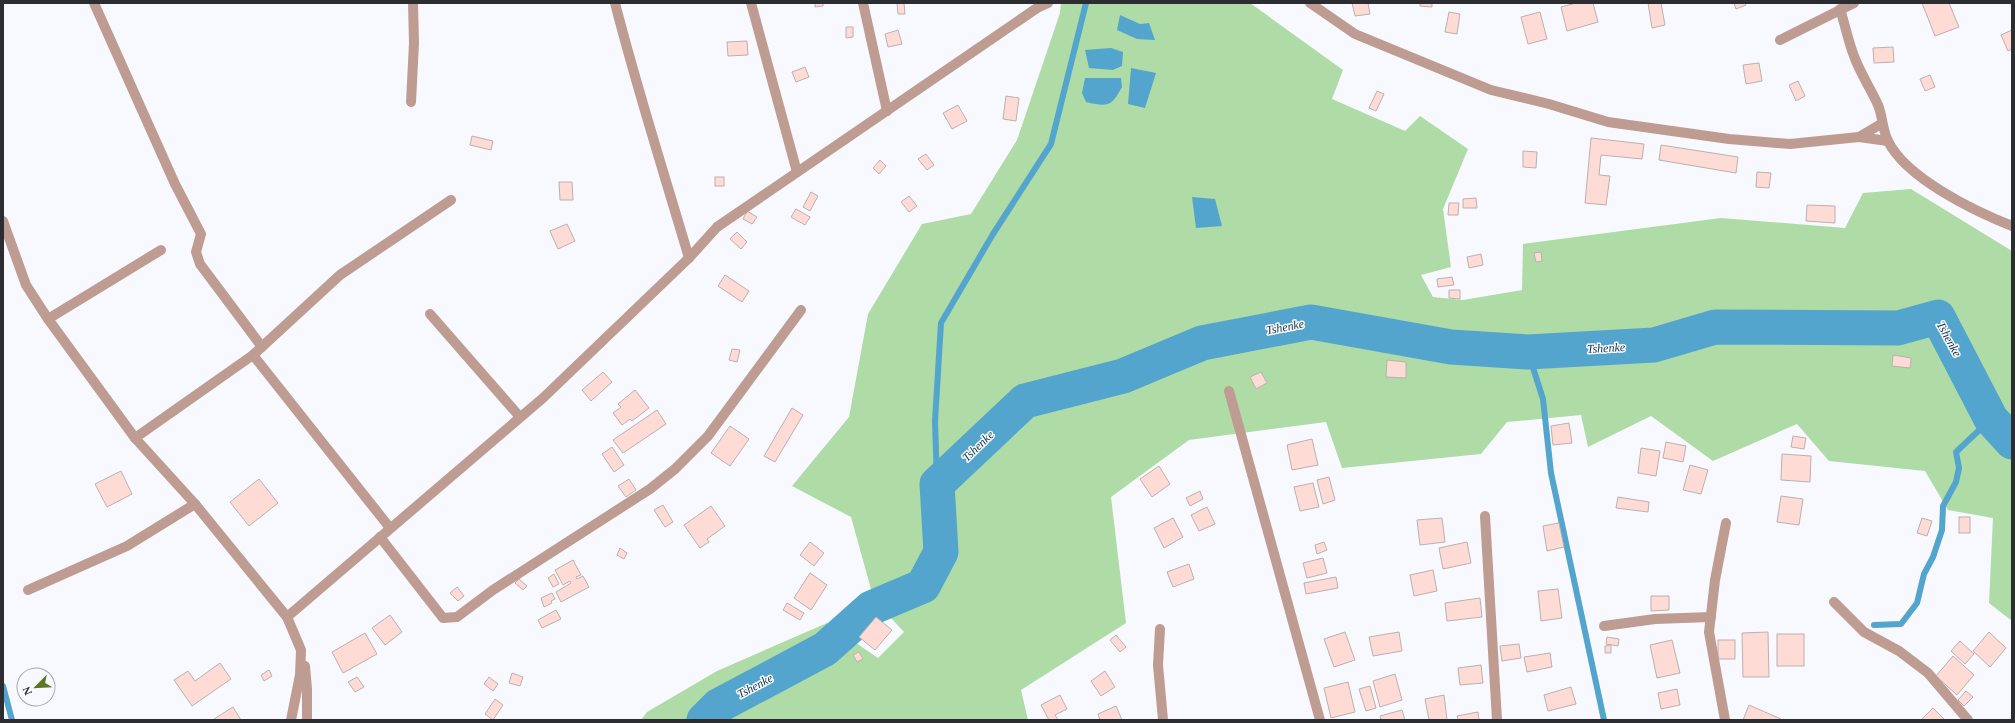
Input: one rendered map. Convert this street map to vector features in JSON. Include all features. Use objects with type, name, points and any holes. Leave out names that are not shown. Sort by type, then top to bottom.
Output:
[{"type":"street","points":[[94,3],[175,184],[201,234],[196,252],[200,264],[262,347]]},
{"type":"street","points":[[411,102],[414,43],[413,3]]},
{"type":"street","points":[[615,3],[636,84],[651,125],[689,258]]},
{"type":"street","points":[[751,3],[797,172]]},
{"type":"street","points":[[863,3],[887,111]]},
{"type":"street","points":[[287,617],[543,398],[689,258],[717,227],[1037,8],[1048,3]]},
{"type":"street","points":[[1310,3],[1355,34],[1491,90],[1549,104],[1608,122],[1729,139],[1790,144],[1859,137],[1888,141]]},
{"type":"street","points":[[1780,40],[1854,3]]},
{"type":"street","points":[[1840,9],[1854,56],[1878,106],[1888,141],[1897,155],[1920,176],[1944,192],[1980,212],[2012,226]]},
{"type":"street","points":[[1859,137],[1882,124]]},
{"type":"street","points":[[135,438],[253,355],[340,275],[451,200]]},
{"type":"street","points":[[3,221],[26,285],[48,319],[135,438],[196,504],[287,617],[301,650],[306,671],[307,720]]},
{"type":"street","points":[[48,319],[162,250]]},
{"type":"street","points":[[380,537],[443,618],[457,617],[493,590],[650,490],[675,469],[718,424],[801,310]]},
{"type":"street","points":[[430,314],[520,417]]},
{"type":"street","points":[[253,355],[390,528]]},
{"type":"street","points":[[1229,391],[1320,720]]},
{"type":"street","points":[[28,590],[128,546],[196,504]]},
{"type":"street","points":[[1485,516],[1497,720]]},
{"type":"street","points":[[1725,720],[1709,632],[1715,580],[1726,523]]},
{"type":"street","points":[[1834,602],[1864,632],[1899,651],[1928,673],[1968,720]]},
{"type":"street","points":[[1604,626],[1655,619],[1711,616]]},
{"type":"street","points":[[1160,629],[1158,665],[1163,720]]},
{"type":"street","points":[[291,720],[300,675],[301,650]]},
{"type":"green space","points":[[1061,3],[1250,3],[1343,70],[1332,99],[1405,131],[1420,116],[1468,149],[1443,209],[1451,267],[1421,275],[1433,297],[1463,300],[1522,290],[1523,244],[1721,218],[1845,228],[1863,193],[1911,189],[2012,251],[2012,621],[1989,603],[1993,518],[1948,510],[1925,471],[1829,461],[1797,424],[1713,461],[1651,416],[1588,447],[1581,415],[1507,422],[1481,454],[1342,468],[1326,422],[1189,440],[1111,497],[1126,623],[1021,690],[1028,720],[641,720],[647,712],[717,671],[827,623],[878,658],[904,632],[874,600],[851,517],[792,486],[849,417],[868,314],[922,224],[971,214],[1017,140],[1060,13]]},
{"type":"water","points":[[1120,15],[1140,24],[1149,23],[1155,40],[1137,39],[1117,30]]},
{"type":"water","points":[[1111,48],[1123,52],[1122,66],[1113,70],[1089,68],[1085,50]]},
{"type":"water","points":[[1131,68],[1156,73],[1145,108],[1128,104]]},
{"type":"water","points":[[1085,78],[1121,78],[1122,87],[1112,102],[1108,104],[1099,105],[1086,102],[1082,93]]},
{"type":"water","points":[[1192,197],[1215,199],[1222,226],[1196,228]]},
{"type":"building","points":[[815,3],[823,3],[823,6],[815,7]]},
{"type":"building","points":[[897,3],[904,3],[905,14],[898,14]]},
{"type":"building","points":[[1352,3],[1368,3],[1370,14],[1355,16]]},
{"type":"building","points":[[1420,3],[1432,3],[1432,7],[1420,6]]},
{"type":"building","points":[[1576,3],[1593,3],[1598,22],[1567,31],[1561,7]]},
{"type":"building","points":[[1648,3],[1661,3],[1665,25],[1652,28]]},
{"type":"building","points":[[1734,3],[1745,3],[1746,5],[1736,9]]},
{"type":"building","points":[[1922,3],[1949,3],[1959,27],[1935,36]]},
{"type":"building","points":[[1449,12],[1460,14],[1457,34],[1445,32]]},
{"type":"building","points":[[1540,12],[1547,39],[1528,44],[1521,17]]},
{"type":"building","points":[[846,27],[853,27],[853,37],[846,38]]},
{"type":"building","points":[[898,30],[902,44],[888,47],[885,34]]},
{"type":"building","points":[[2012,30],[2012,49],[2008,51],[2001,35]]},
{"type":"building","points":[[747,41],[748,55],[728,56],[727,42]]},
{"type":"building","points":[[1893,47],[1894,62],[1874,63],[1873,48]]},
{"type":"building","points":[[1759,63],[1762,81],[1746,84],[1743,65]]},
{"type":"building","points":[[805,67],[809,77],[796,82],[792,72]]},
{"type":"building","points":[[1930,75],[1935,87],[1925,91],[1920,79]]},
{"type":"building","points":[[1798,81],[1805,96],[1796,101],[1789,85]]},
{"type":"building","points":[[1377,91],[1384,94],[1376,111],[1369,108]]},
{"type":"building","points":[[1006,96],[1019,98],[1016,121],[1003,119]]},
{"type":"building","points":[[958,105],[967,121],[952,129],[943,113]]},
{"type":"building","points":[[472,136],[493,141],[491,150],[470,145]]},
{"type":"building","points":[[1591,138],[1644,144],[1642,159],[1601,155],[1599,175],[1610,176],[1606,205],[1585,203]]},
{"type":"building","points":[[1661,145],[1738,157],[1736,173],[1659,160]]},
{"type":"building","points":[[1523,151],[1537,152],[1536,168],[1523,167]]},
{"type":"building","points":[[926,154],[934,165],[927,170],[918,159]]},
{"type":"building","points":[[880,160],[886,166],[879,174],[873,168]]},
{"type":"building","points":[[1757,172],[1771,173],[1769,188],[1756,187]]},
{"type":"building","points":[[715,177],[724,177],[724,186],[715,186]]},
{"type":"building","points":[[559,182],[572,182],[573,200],[560,200]]},
{"type":"building","points":[[811,192],[818,196],[810,211],[803,207]]},
{"type":"building","points":[[909,196],[917,206],[909,212],[901,202]]},
{"type":"building","points":[[1476,198],[1477,208],[1463,208],[1463,199]]},
{"type":"building","points":[[1449,203],[1459,203],[1458,215],[1448,215]]},
{"type":"building","points":[[1807,205],[1835,206],[1835,223],[1806,221]]},
{"type":"building","points":[[796,209],[810,217],[805,225],[791,217]]},
{"type":"building","points":[[747,211],[757,217],[752,224],[743,219]]},
{"type":"building","points":[[567,224],[575,241],[558,249],[550,231]]},
{"type":"building","points":[[737,232],[747,242],[741,249],[730,239]]},
{"type":"building","points":[[1541,252],[1542,261],[1536,262],[1534,253]]},
{"type":"building","points":[[1481,254],[1483,265],[1469,268],[1467,257]]},
{"type":"building","points":[[725,275],[749,291],[742,302],[718,286]]},
{"type":"building","points":[[1452,277],[1454,285],[1438,287],[1437,279]]},
{"type":"building","points":[[1449,290],[1460,290],[1460,299],[1449,298]]},
{"type":"building","points":[[732,349],[740,350],[737,362],[729,360]]},
{"type":"building","points":[[1893,355],[1911,358],[1910,368],[1892,366]]},
{"type":"building","points":[[1387,360],[1406,362],[1406,378],[1386,377]]},
{"type":"building","points":[[603,372],[612,382],[591,401],[582,390]]},
{"type":"building","points":[[1261,372],[1267,383],[1256,389],[1250,377]]},
{"type":"building","points":[[635,390],[649,408],[632,421],[630,419],[622,425],[613,413],[621,407],[618,404]]},
{"type":"building","points":[[792,408],[803,415],[775,462],[764,456]]},
{"type":"building","points":[[657,410],[666,424],[623,453],[613,440]]},
{"type":"building","points":[[1569,423],[1572,443],[1553,445],[1551,426]]},
{"type":"building","points":[[730,426],[749,439],[730,466],[711,453]]},
{"type":"building","points":[[1793,436],[1806,438],[1804,449],[1791,447]]},
{"type":"building","points":[[1312,439],[1318,465],[1292,470],[1287,445]]},
{"type":"building","points":[[1666,442],[1686,446],[1683,462],[1663,458]]},
{"type":"building","points":[[612,447],[624,465],[614,472],[602,454]]},
{"type":"building","points":[[1641,448],[1660,451],[1656,476],[1638,473]]},
{"type":"building","points":[[1782,454],[1811,456],[1810,482],[1781,480]]},
{"type":"building","points":[[1690,465],[1708,470],[1701,494],[1683,490]]},
{"type":"building","points":[[1159,466],[1170,484],[1152,497],[1140,479]]},
{"type":"building","points":[[121,471],[132,494],[107,507],[95,484]]},
{"type":"building","points":[[1329,477],[1335,500],[1323,504],[1317,480]]},
{"type":"building","points":[[259,479],[278,503],[249,526],[230,502]]},
{"type":"building","points":[[629,479],[636,490],[626,497],[618,486]]},
{"type":"building","points":[[1313,483],[1319,507],[1300,511],[1294,487]]},
{"type":"building","points":[[1200,491],[1203,499],[1190,506],[1186,498]]},
{"type":"building","points":[[1781,496],[1803,499],[1799,525],[1777,522]]},
{"type":"building","points":[[1618,497],[1649,502],[1648,512],[1616,508]]},
{"type":"building","points":[[663,505],[673,522],[665,527],[654,510]]},
{"type":"building","points":[[711,506],[725,526],[707,539],[709,542],[700,548],[684,525]]},
{"type":"building","points":[[1207,507],[1215,524],[1199,531],[1191,515]]},
{"type":"building","points":[[1959,517],[1970,517],[1970,533],[1959,533]]},
{"type":"building","points":[[1173,518],[1183,537],[1164,548],[1154,528]]},
{"type":"building","points":[[1442,518],[1445,542],[1420,545],[1417,520]]},
{"type":"building","points":[[1922,518],[1932,521],[1927,536],[1917,533]]},
{"type":"building","points":[[1559,523],[1564,547],[1547,551],[1543,526]]},
{"type":"building","points":[[810,542],[824,553],[814,566],[800,555]]},
{"type":"building","points":[[1324,542],[1327,550],[1317,554],[1315,545]]},
{"type":"building","points":[[1467,542],[1471,563],[1443,569],[1439,548]]},
{"type":"building","points":[[620,548],[627,553],[624,559],[617,555]]},
{"type":"building","points":[[1323,558],[1327,573],[1307,578],[1303,563]]},
{"type":"building","points":[[573,560],[581,575],[576,577],[577,579],[583,576],[589,587],[561,602],[556,592],[571,583],[570,581],[563,585],[555,570]]},
{"type":"building","points":[[1189,564],[1194,579],[1173,587],[1167,572]]},
{"type":"building","points":[[1433,570],[1437,591],[1414,596],[1410,575]]},
{"type":"building","points":[[810,573],[827,585],[811,610],[794,598]]},
{"type":"building","points":[[554,574],[559,584],[553,587],[548,578]]},
{"type":"building","points":[[1336,577],[1338,588],[1306,594],[1304,583]]},
{"type":"building","points":[[519,579],[527,586],[523,590],[515,583]]},
{"type":"building","points":[[457,587],[464,596],[458,601],[450,593]]},
{"type":"building","points":[[1558,589],[1562,618],[1541,621],[1538,591]]},
{"type":"building","points":[[552,593],[555,599],[551,601],[552,603],[544,607],[541,598]]},
{"type":"building","points":[[1651,596],[1669,596],[1669,610],[1651,611]]},
{"type":"building","points":[[1480,598],[1482,617],[1447,621],[1445,603]]},
{"type":"building","points":[[787,603],[804,613],[800,620],[783,610]]},
{"type":"building","points":[[556,610],[561,619],[542,628],[538,620]]},
{"type":"building","points":[[390,615],[402,632],[385,645],[372,628]]},
{"type":"building","points":[[876,617],[892,630],[875,650],[859,637]]},
{"type":"building","points":[[1345,632],[1355,660],[1334,667],[1324,639]]},
{"type":"building","points":[[1399,632],[1402,651],[1373,656],[1369,637]]},
{"type":"building","points":[[1768,632],[1769,677],[1743,677],[1742,633]]},
{"type":"building","points":[[1989,632],[2006,648],[1990,667],[1973,651]]},
{"type":"building","points":[[365,633],[377,654],[343,673],[332,652]]},
{"type":"building","points":[[1777,634],[1804,634],[1804,666],[1777,666]]},
{"type":"building","points":[[1116,635],[1126,647],[1120,652],[1110,640]]},
{"type":"building","points":[[1607,637],[1619,639],[1618,646],[1606,644]]},
{"type":"building","points":[[1672,640],[1680,673],[1657,678],[1650,645]]},
{"type":"building","points":[[1718,640],[1735,640],[1735,659],[1718,659]]},
{"type":"building","points":[[1960,641],[1974,654],[1965,664],[1951,651]]},
{"type":"building","points":[[1519,644],[1521,658],[1502,661],[1500,646]]},
{"type":"building","points":[[1611,645],[1611,653],[1605,653],[1605,646]]},
{"type":"building","points":[[859,652],[863,659],[857,662],[853,655]]},
{"type":"building","points":[[1550,653],[1552,667],[1527,672],[1524,657]]},
{"type":"building","points":[[1953,656],[1974,675],[1957,695],[1936,676]]},
{"type":"building","points":[[220,663],[231,679],[192,706],[174,680],[188,671],[195,681]]},
{"type":"building","points":[[1481,665],[1483,683],[1460,685],[1458,668]]},
{"type":"building","points":[[269,670],[272,676],[264,681],[261,675]]},
{"type":"building","points":[[1105,671],[1115,687],[1101,696],[1091,681]]},
{"type":"building","points":[[512,673],[523,677],[520,686],[509,683]]},
{"type":"building","points":[[1395,674],[1402,700],[1380,707],[1373,681]]},
{"type":"building","points":[[357,677],[364,687],[355,692],[348,682]]},
{"type":"building","points":[[489,677],[498,684],[493,691],[484,684]]},
{"type":"building","points":[[1348,682],[1355,712],[1331,718],[1324,688]]},
{"type":"building","points":[[1370,686],[1376,708],[1366,711],[1359,689]]},
{"type":"building","points":[[1571,687],[1576,704],[1548,711],[1544,695]]},
{"type":"building","points":[[1677,689],[1680,705],[1661,709],[1658,693]]},
{"type":"building","points":[[1966,691],[1973,697],[1964,706],[1958,700]]},
{"type":"building","points":[[1060,695],[1067,709],[1055,715],[1058,720],[1049,720],[1041,705]]},
{"type":"building","points":[[1444,695],[1447,720],[1429,720],[1425,699]]},
{"type":"building","points":[[495,699],[503,705],[493,720],[485,714]]},
{"type":"building","points":[[1749,705],[1781,719],[1781,720],[1743,720]]},
{"type":"building","points":[[1116,706],[1122,720],[1100,720],[1098,714]]},
{"type":"building","points":[[233,707],[241,720],[214,720],[214,719]]},
{"type":"building","points":[[1933,708],[1945,720],[1921,720]]},
{"type":"building","points":[[1402,710],[1405,720],[1381,720],[1380,716]]},
{"type":"building","points":[[1478,712],[1479,720],[1458,720],[1457,716]]},
{"type":"waterway","points":[[937,484],[935,421],[941,323],[993,234],[1051,144],[1086,3]]},
{"type":"waterway","name":"Tshenke","points":[[704,720],[718,706],[825,649],[871,608],[923,586],[941,552],[937,484],[1025,401],[1123,376],[1202,343],[1311,322],[1451,347],[1528,352],[1654,345],[1715,327],[1898,328],[1938,317],[1991,419],[2012,442]]},
{"type":"waterway","points":[[1528,352],[1543,399],[1551,473],[1604,720]]},
{"type":"waterway","points":[[1874,625],[1901,624],[1917,603],[1924,574],[1933,557],[1942,530],[1943,506],[1956,482],[1959,468],[1956,452],[1991,419]]},
{"type":"waterway","points":[[3,686],[12,720]]}]
